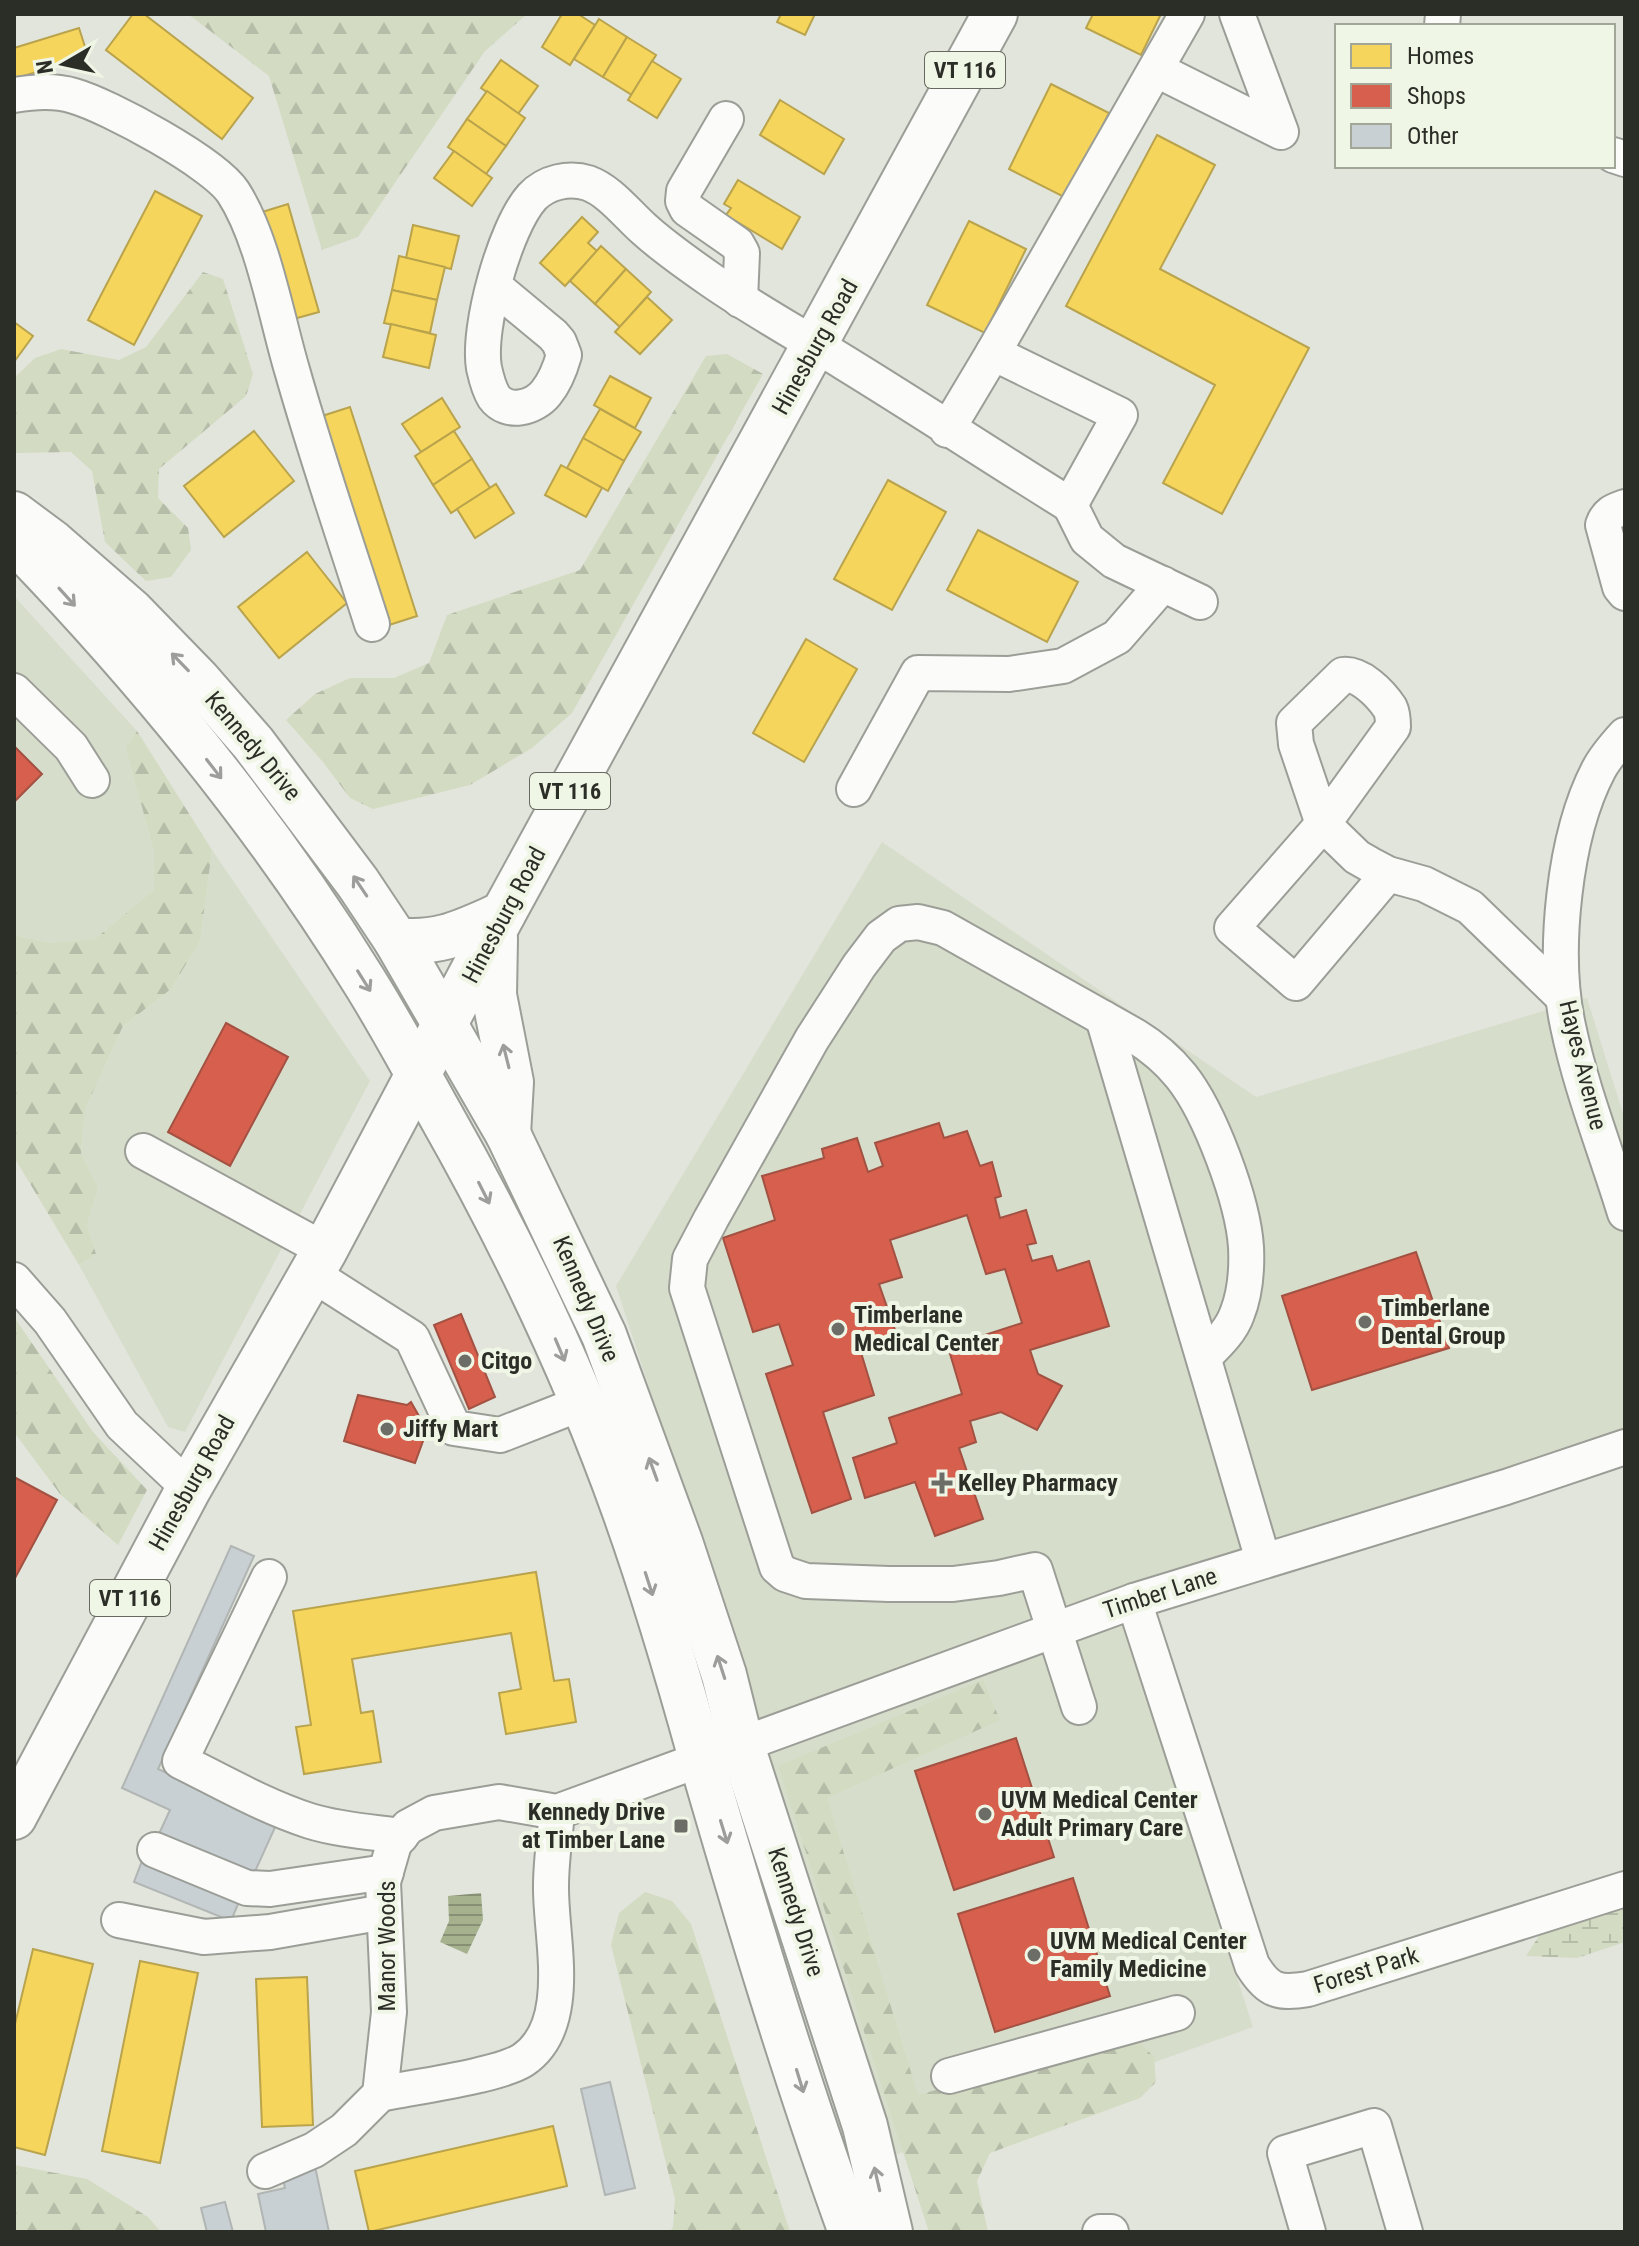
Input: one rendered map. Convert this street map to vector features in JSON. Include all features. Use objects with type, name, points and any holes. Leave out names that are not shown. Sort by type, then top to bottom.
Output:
[{"type":"main road","name":"Hinesburg Road","points":[[14,1817],[25,1770],[319,1262],[500,922],[995,14]]},
{"type":"main road","name":"Kennedy Drive","points":[[16,540],[53,543],[131,611],[253,743],[308,813],[396,940],[508,1134],[604,1335],[680,1542],[724,1675],[741,1743],[865,2126],[890,2232]]},
{"type":"main road","name":"Kennedy Drive","points":[[16,540],[166,708],[231,791],[319,913],[364,980],[419,1075],[528,1279],[625,1510],[683,1689],[818,2142],[851,2232]]},
{"type":"main road","points":[[396,940],[436,941],[500,922],[494,995],[511,1082],[508,1134]]},
{"type":"main road","points":[[375,1159],[401,1147],[454,1137]]},
{"type":"street","points":[[947,430],[1187,14]]},
{"type":"street","points":[[1157,70],[1281,132],[1237,14]]},
{"type":"street","points":[[14,95],[39,92],[71,95],[101,106],[188,154],[231,188],[255,239],[309,428],[372,624]]},
{"type":"street","points":[[726,119],[684,191],[683,201],[687,209],[737,244],[742,253],[740,300]]},
{"type":"street","points":[[494,286],[512,232],[533,195],[546,187],[571,180],[594,186],[673,254],[740,300],[1070,505],[1087,539],[1114,561],[1200,602]]},
{"type":"street","points":[[993,353],[1120,415],[1070,505]]},
{"type":"street","points":[[1625,507],[1613,511],[1603,525],[1620,587],[1625,593]]},
{"type":"street","points":[[854,789],[918,673],[1009,674],[1063,666],[1117,637],[1163,584]]},
{"type":"street","points":[[14,691],[71,747],[92,780]]},
{"type":"street","name":"Hayes Avenue","points":[[1625,735],[1599,768],[1577,824],[1564,909],[1563,997],[1572,1046],[1615,1146],[1625,1213]]},
{"type":"street","points":[[1388,874],[1296,983],[1232,928],[1323,824],[1357,857],[1388,874],[1424,884],[1470,907],[1563,997]]},
{"type":"street","points":[[1079,1707],[1035,1570],[953,1584],[889,1584],[806,1581],[785,1574],[777,1567],[687,1288],[690,1259],[711,1219],[819,1028],[881,937],[899,924],[918,922],[943,928],[1156,1050],[1182,1077],[1211,1128],[1229,1178],[1246,1245],[1243,1294],[1237,1316],[1226,1335],[1204,1357]]},
{"type":"street","points":[[1103,1018],[1263,1560]]},
{"type":"street","points":[[143,1151],[319,1262],[412,1338],[454,1428],[500,1435],[582,1403]]},
{"type":"street","points":[[14,1280],[50,1321],[122,1425],[189,1488]]},
{"type":"street","name":"Timber Lane","points":[[701,1757],[1134,1601],[1506,1487],[1625,1447]]},
{"type":"street","points":[[269,1577],[180,1761],[276,1809],[349,1830],[401,1836],[408,1827],[434,1813],[499,1802],[557,1812],[701,1757]]},
{"type":"street","name":"Forest Park","points":[[1134,1601],[1252,1965],[1273,1989],[1283,1992],[1308,1989],[1625,1889]]},
{"type":"street","points":[[265,2171],[314,2150],[344,2130],[380,2094],[493,2071],[522,2061],[540,2045],[555,2005],[557,1954],[551,1887],[557,1812]]},
{"type":"street","name":"Manor Woods","points":[[380,2094],[389,2012],[383,1882],[394,1844],[401,1836]]},
{"type":"street","points":[[155,1850],[247,1888],[270,1889],[386,1872]]},
{"type":"street","points":[[119,1920],[204,1937],[270,1932],[384,1912]]},
{"type":"street","points":[[949,2076],[1177,2013]]},
{"type":"street","points":[[1308,2232],[1285,2153],[1374,2126],[1405,2232]]},
{"type":"street","points":[[1100,2232],[1111,2232]]},
{"type":"shaded area","points":[[14,596],[137,731],[127,748],[154,851],[155,890],[95,939],[50,943],[14,935]]},
{"type":"shaded area","points":[[882,842],[1256,1097],[1587,998],[1625,1120],[1625,1466],[1122,1623],[1253,2027],[892,2156],[778,1783],[616,1286]]},
{"type":"shaded area","points":[[212,850],[370,1081],[185,1432],[168,1427],[79,1265],[96,1254],[87,1225],[98,1188],[81,1153],[85,1109],[123,1026],[171,989],[200,941]]},
{"type":"shaded area","points":[[481,1893],[483,1920],[467,1954],[440,1942],[449,1921],[448,1896]]},
{"type":"green space","points":[[188,14],[527,14],[485,51],[358,237],[322,250],[269,76]]},
{"type":"green space","points":[[203,272],[223,279],[253,374],[246,396],[159,469],[158,498],[188,528],[191,550],[171,577],[146,581],[105,542],[92,471],[71,452],[14,453],[14,378],[35,358],[61,349],[119,360],[146,347]]},
{"type":"green space","points":[[727,354],[763,374],[572,713],[532,748],[470,785],[373,809],[350,798],[286,720],[315,694],[350,678],[394,678],[429,663],[447,615],[580,570],[706,356]]},
{"type":"green space","points":[[137,731],[212,850],[200,941],[171,989],[123,1026],[85,1109],[81,1153],[98,1188],[87,1225],[96,1254],[79,1265],[14,1157],[14,935],[50,943],[95,939],[154,890],[154,851],[126,748]]},
{"type":"green space","points":[[14,1317],[93,1432],[147,1490],[118,1545],[60,1494],[14,1432]]},
{"type":"green space","points":[[983,1680],[1000,1720],[827,1798],[918,2095],[1017,2067],[1137,2040],[1154,2057],[1156,2082],[1140,2098],[990,2153],[977,2181],[988,2232],[929,2232],[778,1766]]},
{"type":"green space","points":[[645,1892],[672,1901],[691,1924],[790,2232],[669,2232],[673,2227],[675,2199],[611,1945],[619,1913]]},
{"type":"green space","points":[[1625,1906],[1625,1942],[1577,1958],[1526,1956],[1542,1931]]},
{"type":"green space","points":[[14,2165],[87,2179],[148,2217],[161,2232],[14,2232]]},
{"type":"building: Homes","points":[[133,14],[144,14],[253,98],[222,139],[106,50]]},
{"type":"building: Homes","points":[[562,14],[578,14],[595,25],[570,65],[542,47]]},
{"type":"building: Homes","points":[[781,14],[815,14],[805,35],[777,22]]},
{"type":"building: Homes","points":[[1093,14],[1161,14],[1141,55],[1086,28]]},
{"type":"building: Homes","points":[[599,19],[627,37],[603,77],[574,59]]},
{"type":"building: Homes","points":[[79,28],[88,56],[14,79],[14,48]]},
{"type":"building: Homes","points":[[627,37],[656,55],[632,95],[603,77]]},
{"type":"building: Homes","points":[[501,60],[538,86],[518,114],[481,88]]},
{"type":"building: Homes","points":[[652,61],[681,79],[657,118],[628,100]]},
{"type":"building: Homes","points":[[1051,84],[1109,113],[1066,198],[1009,169]]},
{"type":"building: Homes","points":[[487,91],[525,118],[506,146],[467,119]]},
{"type":"building: Homes","points":[[780,100],[844,139],[824,174],[760,135]]},
{"type":"building: Homes","points":[[467,119],[506,146],[486,174],[448,147]]},
{"type":"building: Homes","points":[[1157,135],[1215,165],[1160,269],[1309,348],[1222,514],[1163,483],[1215,385],[1066,306]]},
{"type":"building: Homes","points":[[454,151],[492,178],[472,206],[434,178]]},
{"type":"building: Homes","points":[[738,180],[800,217],[782,249],[726,215],[731,208],[724,204]]},
{"type":"building: Homes","points":[[155,191],[202,216],[134,345],[88,320]]},
{"type":"building: Homes","points":[[288,204],[319,312],[290,320],[259,213]]},
{"type":"building: Homes","points":[[582,217],[598,232],[588,243],[597,251],[565,286],[540,263]]},
{"type":"building: Homes","points":[[969,221],[1026,249],[985,333],[927,305]]},
{"type":"building: Homes","points":[[413,225],[459,236],[451,269],[406,258]]},
{"type":"building: Homes","points":[[601,246],[626,269],[595,304],[570,281]]},
{"type":"building: Homes","points":[[399,256],[445,267],[437,300],[392,290]]},
{"type":"building: Homes","points":[[626,269],[651,292],[620,327],[595,304]]},
{"type":"building: Homes","points":[[392,290],[437,300],[430,333],[384,323]]},
{"type":"building: Homes","points":[[647,297],[672,320],[640,354],[615,332]]},
{"type":"building: Homes","points":[[14,322],[33,336],[14,362]]},
{"type":"building: Homes","points":[[391,324],[436,335],[429,368],[383,357]]},
{"type":"building: Homes","points":[[610,376],[651,398],[635,428],[594,405]]},
{"type":"building: Homes","points":[[442,398],[460,427],[421,452],[402,424]]},
{"type":"building: Homes","points":[[350,407],[417,616],[386,626],[319,417]]},
{"type":"building: Homes","points":[[600,409],[641,432],[624,461],[583,438]]},
{"type":"building: Homes","points":[[254,431],[294,481],[224,537],[184,486]]},
{"type":"building: Homes","points":[[454,431],[472,459],[433,485],[415,456]]},
{"type":"building: Homes","points":[[583,438],[624,461],[608,491],[567,468]]},
{"type":"building: Homes","points":[[472,459],[490,488],[451,513],[433,485]]},
{"type":"building: Homes","points":[[561,465],[602,488],[586,517],[545,495]]},
{"type":"building: Homes","points":[[888,480],[946,512],[892,610],[834,579]]},
{"type":"building: Homes","points":[[496,484],[514,513],[475,538],[457,509]]},
{"type":"building: Homes","points":[[978,530],[1078,582],[1047,642],[947,590]]},
{"type":"building: Homes","points":[[307,552],[347,603],[279,658],[238,607]]},
{"type":"building: Homes","points":[[806,639],[857,669],[804,762],[753,733]]},
{"type":"building: Homes","points":[[536,1572],[554,1681],[569,1679],[576,1722],[506,1734],[499,1693],[521,1689],[511,1633],[352,1659],[361,1713],[373,1711],[381,1762],[304,1774],[296,1727],[311,1725],[293,1611]]},
{"type":"building: Homes","points":[[33,1949],[93,1964],[45,2155],[14,2147],[14,2028]]},
{"type":"building: Homes","points":[[140,1961],[198,1973],[160,2163],[102,2151]]},
{"type":"building: Homes","points":[[307,1977],[313,2125],[262,2127],[256,1979]]},
{"type":"building: Homes","points":[[553,2126],[567,2186],[369,2232],[355,2171]]},
{"type":"building: Shops","points":[[14,746],[42,774],[14,802]]},
{"type":"building: Shops","points":[[226,1023],[288,1057],[230,1166],[168,1132]]},
{"type":"building: Shops","name":"Timberlane Medical Center","points":[[939,1123],[944,1138],[967,1131],[980,1166],[992,1162],[1001,1196],[995,1198],[1000,1218],[1026,1210],[1036,1243],[1027,1245],[1032,1261],[1052,1256],[1057,1271],[1089,1261],[1109,1326],[1030,1350],[1038,1374],[1062,1386],[1037,1430],[1001,1412],[970,1421],[976,1442],[959,1448],[983,1519],[935,1536],[915,1482],[865,1498],[853,1458],[897,1443],[889,1418],[962,1394],[948,1347],[1022,1323],[1005,1269],[986,1274],[967,1215],[890,1240],[902,1277],[879,1284],[896,1333],[859,1346],[874,1395],[823,1412],[851,1499],[812,1513],[766,1374],[793,1365],[779,1324],[753,1332],[723,1238],[775,1220],[762,1176],[824,1158],[822,1149],[857,1138],[868,1172],[883,1166],[875,1143]]},
{"type":"building: Shops","name":"Timberlane Dental Group","points":[[1416,1252],[1449,1348],[1312,1390],[1282,1296]]},
{"type":"building: Shops","name":"Citgo","points":[[461,1314],[495,1397],[469,1409],[434,1325]]},
{"type":"building: Shops","name":"Jiffy Mart","points":[[358,1395],[407,1405],[411,1402],[427,1430],[415,1463],[344,1441]]},
{"type":"building: Shops","points":[[14,1477],[57,1500],[14,1580]]},
{"type":"building: Shops","name":"UVM Medical Center Adult Primary Care","points":[[1016,1738],[1054,1857],[954,1890],[915,1771]]},
{"type":"building: Shops","name":"UVM Medical Center Family Medicine","points":[[1073,1878],[1110,1996],[995,2032],[958,1914]]},
{"type":"building: Other","points":[[231,1546],[254,1556],[158,1769],[277,1823],[252,1878],[158,1836],[170,1810],[122,1788]]},
{"type":"building: Other","points":[[145,1853],[243,1892],[231,1921],[134,1882]]},
{"type":"building: Other","points":[[610,2082],[635,2188],[605,2195],[581,2089]]},
{"type":"building: Other","points":[[313,2157],[329,2232],[266,2232],[258,2194],[285,2188],[280,2164]]},
{"type":"building: Other","points":[[225,2202],[233,2232],[207,2232],[201,2208]]},
{"type":"place","name":"Timberlane Dental Group","points":[[1365,1322]]},
{"type":"place","name":"Timberlane Medical Center","points":[[838,1329]]},
{"type":"place","name":"Citgo","points":[[465,1361]]},
{"type":"place","name":"Jiffy Mart","points":[[387,1429]]},
{"type":"place","name":"Kelley Pharmacy","points":[[942,1483]]},
{"type":"place","name":"UVM Medical Center Adult Primary Care","points":[[985,1814]]},
{"type":"place","name":"Kennedy Drive at Timber Lane","points":[[681,1826]]},
{"type":"place","name":"UVM Medical Center Family Medicine","points":[[1034,1955]]}]
